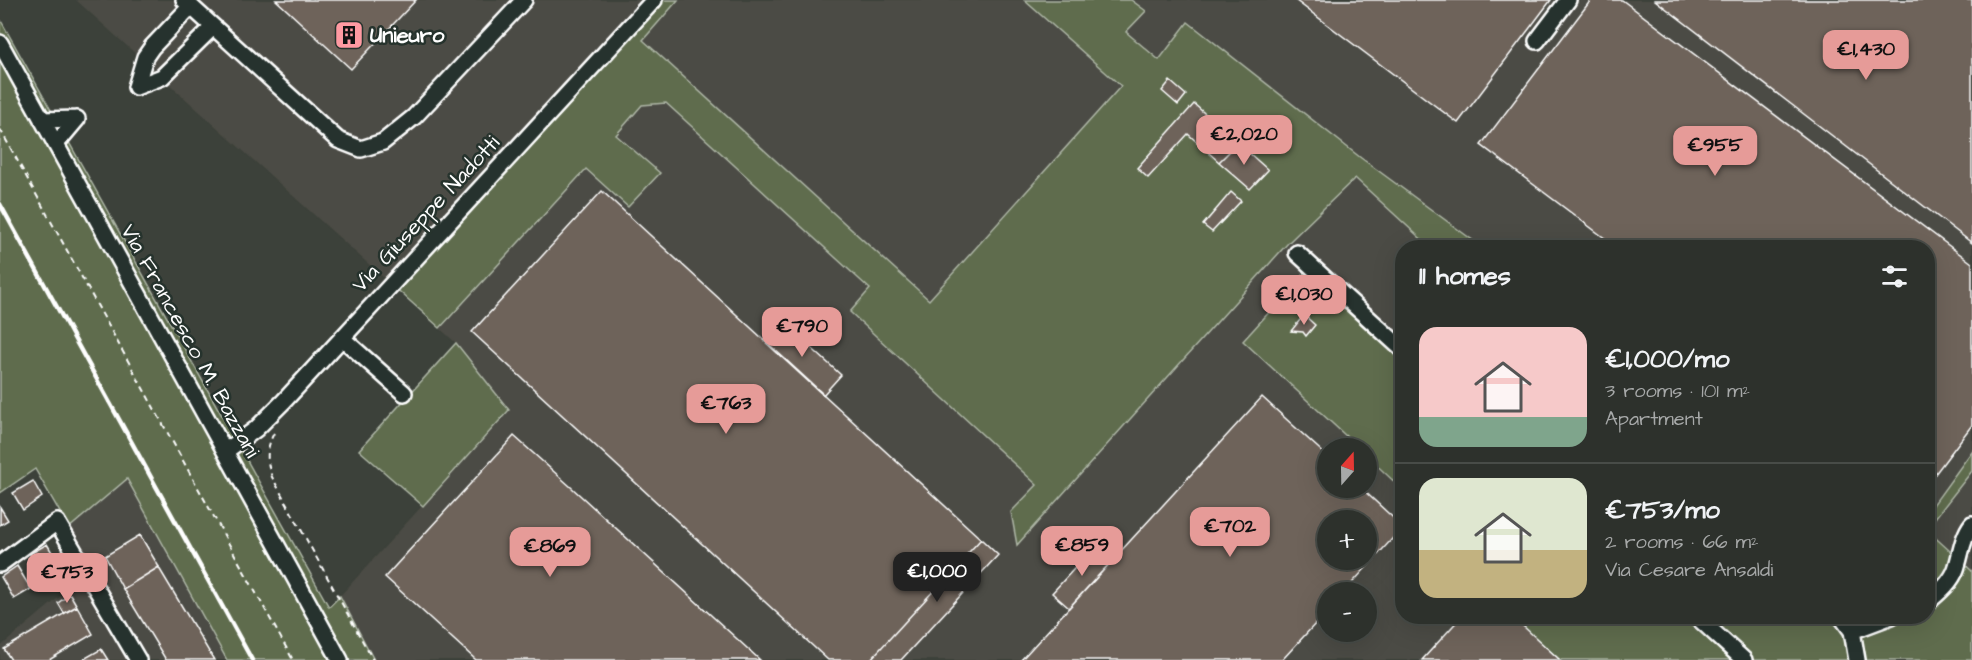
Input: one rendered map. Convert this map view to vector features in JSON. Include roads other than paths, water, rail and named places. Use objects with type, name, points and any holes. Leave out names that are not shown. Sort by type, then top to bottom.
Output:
[{"type":"street","points":[[213,27],[162,77],[136,87],[145,57],[187,3],[338,140],[361,149],[383,142],[414,117],[524,0]]},
{"type":"street","name":"Via Giuseppe Nadotti","points":[[226,451],[256,429],[654,0]]},
{"type":"street","points":[[1537,41],[1568,0]]},
{"type":"street","name":"Via Francesco M. Bazzani","points":[[0,43],[340,660]]},
{"type":"street","points":[[42,120],[77,119],[56,144]]},
{"type":"street","points":[[1297,253],[1395,343]]},
{"type":"street","points":[[342,338],[404,393]]},
{"type":"street","points":[[0,564],[57,522],[138,660]]},
{"type":"street","points":[[1935,595],[1956,571],[1959,555],[1972,524]]},
{"type":"street","points":[[1705,624],[1744,660]]},
{"type":"street","points":[[1847,624],[1852,631],[1857,660]]},
{"type":"street","points":[[1852,631],[1871,624]]},
{"type":"railway","points":[[0,204],[252,660]]},
{"type":"place","name":"Unieuro","points":[[349,35]]}]
